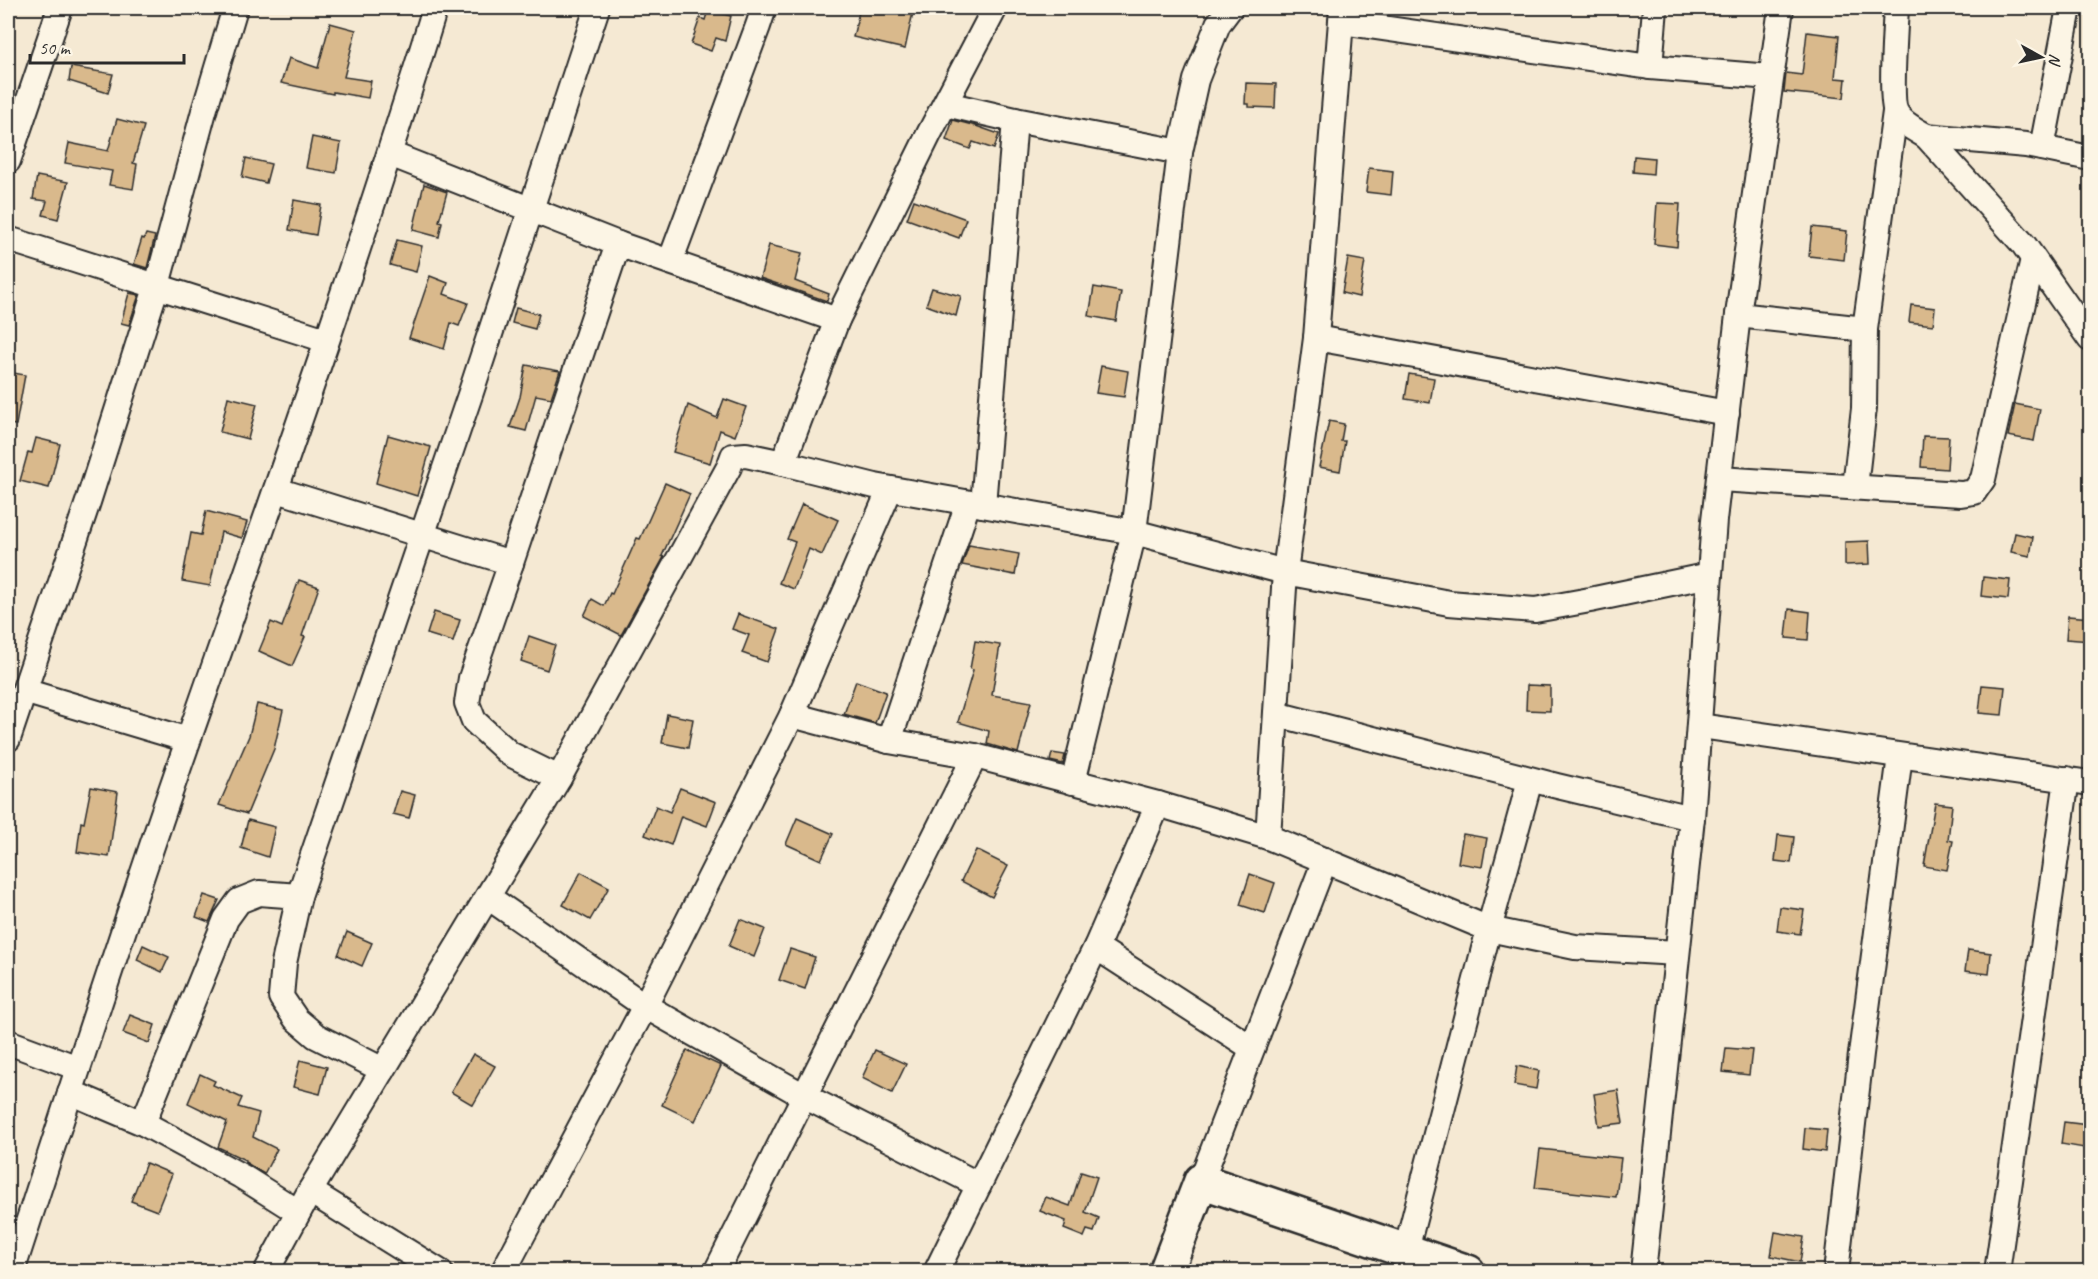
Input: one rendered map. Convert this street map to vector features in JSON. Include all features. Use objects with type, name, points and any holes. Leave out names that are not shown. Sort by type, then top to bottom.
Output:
[{"type":"street","points":[[8,161],[60,8]]},
{"type":"street","points":[[8,739],[88,502],[157,285],[204,111],[235,8]]},
{"type":"street","points":[[12,1272],[188,740],[277,490],[390,154],[435,8]]},
{"type":"street","points":[[383,1071],[316,1036],[296,1019],[281,997],[284,963],[299,896],[422,536],[597,8]]},
{"type":"street","points":[[670,262],[764,8]]},
{"type":"street","points":[[783,463],[837,320],[919,153],[995,8]]},
{"type":"street","points":[[1073,782],[1134,532],[1180,152],[1196,81],[1218,24],[1230,8]]},
{"type":"street","points":[[1650,66],[1655,8]]},
{"type":"street","points":[[1643,1272],[1692,818],[1719,479],[1738,315],[1780,8]]},
{"type":"street","points":[[1855,488],[1864,408],[1865,329],[1896,112],[1893,92],[1896,8]]},
{"type":"street","points":[[2042,148],[2069,8]]},
{"type":"street","points":[[1268,837],[1285,572],[1316,338],[1342,15],[1650,66],[1770,77]]},
{"type":"street","points":[[946,104],[1180,152]]},
{"type":"street","points":[[1896,112],[1908,125],[1926,136],[2024,245],[2091,339]]},
{"type":"street","points":[[889,741],[976,504],[1016,120]]},
{"type":"street","points":[[1926,136],[2026,145],[2091,158]]},
{"type":"street","points":[[390,154],[618,244],[837,320]]},
{"type":"street","points":[[8,239],[326,340]]},
{"type":"street","points":[[559,778],[510,754],[474,721],[467,702],[471,678],[618,244]]},
{"type":"street","points":[[1719,479],[1961,494],[1974,492],[1983,479],[2033,259]]},
{"type":"street","points":[[1738,315],[1865,329]]},
{"type":"street","points":[[1316,338],[1727,412]]},
{"type":"street","points":[[266,1272],[304,1202],[559,778],[733,456],[746,455],[890,489],[1134,532],[1285,572],[1449,603],[1535,610],[1710,575]]},
{"type":"street","points":[[503,1272],[645,1005],[792,715],[890,489]]},
{"type":"street","points":[[277,490],[511,563]]},
{"type":"street","points":[[24,691],[188,740]]},
{"type":"street","points":[[1276,714],[1530,780],[1692,818]]},
{"type":"street","points":[[792,715],[889,741],[975,756],[1158,804],[1268,837],[1489,928],[1575,947],[1677,953]]},
{"type":"street","points":[[1700,726],[2091,783]]},
{"type":"street","points":[[716,1272],[975,756]]},
{"type":"street","points":[[1836,1272],[1861,1054],[1900,756]]},
{"type":"street","points":[[1998,1272],[2067,779]]},
{"type":"street","points":[[1406,1250],[1489,928],[1530,780]]},
{"type":"street","points":[[936,1272],[1096,947],[1158,804]]},
{"type":"street","points":[[1166,1272],[1325,860]]},
{"type":"street","points":[[143,1123],[226,919],[239,901],[259,893],[299,896]]},
{"type":"street","points":[[488,897],[645,1005],[804,1096],[979,1185]]},
{"type":"street","points":[[1096,947],[1252,1048]]},
{"type":"street","points":[[8,1042],[78,1068]]},
{"type":"street","points":[[70,1092],[143,1123],[241,1176],[304,1202],[440,1272]]},
{"type":"street","points":[[1201,1181],[1468,1272]]},
{"type":"building","points":[[860,8],[914,8],[905,49],[853,37]]},
{"type":"building","points":[[708,10],[731,16],[725,41],[716,38],[711,51],[691,44],[700,18],[705,20]]},
{"type":"building","points":[[330,23],[356,30],[344,77],[371,81],[368,98],[333,92],[333,94],[281,83],[289,58],[318,68]]},
{"type":"building","points":[[1807,32],[1839,36],[1835,78],[1846,79],[1844,98],[1784,92],[1786,73],[1802,75]]},
{"type":"building","points":[[71,67],[113,74],[108,93],[69,81]]},
{"type":"building","points":[[1246,83],[1276,84],[1275,108],[1249,107],[1249,104],[1245,104]]},
{"type":"building","points":[[117,119],[144,126],[133,163],[137,164],[133,189],[109,185],[112,171],[65,163],[69,143],[108,151]]},
{"type":"building","points":[[953,120],[999,134],[994,149],[973,142],[970,149],[946,140]]},
{"type":"building","points":[[312,137],[341,143],[336,173],[306,168]]},
{"type":"building","points":[[1634,156],[1654,158],[1653,174],[1633,172]]},
{"type":"building","points":[[246,158],[271,164],[266,183],[242,177]]},
{"type":"building","points":[[1369,168],[1393,171],[1391,195],[1366,192]]},
{"type":"building","points":[[37,176],[68,182],[58,219],[43,215],[47,201],[33,199]]},
{"type":"building","points":[[424,184],[447,192],[439,221],[442,222],[439,237],[413,230]]},
{"type":"building","points":[[294,200],[321,205],[316,235],[289,230]]},
{"type":"building","points":[[914,200],[966,219],[959,238],[907,219]]},
{"type":"building","points":[[1657,203],[1680,204],[1677,247],[1654,244]]},
{"type":"building","points":[[1812,227],[1847,231],[1844,260],[1809,256]]},
{"type":"building","points":[[146,234],[155,236],[147,268],[134,264],[142,238],[144,239]]},
{"type":"building","points":[[397,240],[422,246],[416,272],[390,265]]},
{"type":"building","points":[[769,245],[802,253],[795,281],[829,294],[827,301],[760,278]]},
{"type":"building","points":[[1348,258],[1365,261],[1359,297],[1342,293]]},
{"type":"building","points":[[430,276],[448,283],[444,294],[468,303],[459,326],[451,323],[444,349],[409,338]]},
{"type":"building","points":[[1094,287],[1121,292],[1116,321],[1089,316]]},
{"type":"building","points":[[932,288],[961,296],[956,316],[926,305]]},
{"type":"building","points":[[129,293],[139,295],[129,325],[121,323]]},
{"type":"building","points":[[1911,305],[1935,308],[1933,325],[1909,322]]},
{"type":"building","points":[[516,308],[539,314],[535,329],[512,323]]},
{"type":"building","points":[[526,365],[560,371],[551,398],[536,395],[526,431],[510,427],[520,397]]},
{"type":"building","points":[[1101,366],[1128,371],[1124,397],[1096,393]]},
{"type":"building","points":[[8,372],[25,375],[16,425],[8,424]]},
{"type":"building","points":[[1409,374],[1434,378],[1430,403],[1405,399]]},
{"type":"building","points":[[228,397],[257,404],[248,439],[220,432]]},
{"type":"building","points":[[724,399],[746,407],[735,436],[720,430],[710,463],[673,452],[688,405],[717,418]]},
{"type":"building","points":[[2015,404],[2040,409],[2034,441],[2008,436]]},
{"type":"building","points":[[1329,421],[1344,424],[1341,441],[1345,441],[1340,471],[1319,467]]},
{"type":"building","points":[[388,435],[431,447],[417,496],[376,483]]},
{"type":"building","points":[[1923,436],[1949,437],[1947,469],[1921,467]]},
{"type":"building","points":[[36,438],[60,444],[49,488],[20,481],[28,452],[32,453]]},
{"type":"building","points":[[665,483],[690,494],[662,556],[664,557],[621,635],[584,616],[592,599],[604,606],[610,593],[612,594]]},
{"type":"building","points":[[802,504],[838,520],[822,555],[809,549],[794,589],[779,583],[795,542],[787,539]]},
{"type":"building","points":[[206,511],[247,522],[242,538],[221,532],[210,586],[182,581],[191,533],[201,535]]},
{"type":"building","points":[[2015,533],[2033,537],[2030,556],[2011,552]]},
{"type":"building","points":[[1869,541],[1870,564],[1845,565],[1845,542]]},
{"type":"building","points":[[969,545],[1019,554],[1015,575],[962,565]]},
{"type":"building","points":[[1983,577],[2010,580],[2008,599],[1981,596]]},
{"type":"building","points":[[299,580],[319,587],[302,636],[305,637],[292,666],[259,651],[271,622],[282,627]]},
{"type":"building","points":[[1789,609],[1810,612],[1808,640],[1786,638]]},
{"type":"building","points":[[434,612],[460,620],[453,642],[427,634]]},
{"type":"building","points":[[738,614],[779,629],[767,662],[742,653],[749,635],[732,629]]},
{"type":"building","points":[[2068,616],[2091,618],[2091,641],[2066,639]]},
{"type":"building","points":[[529,636],[555,645],[547,670],[521,661]]},
{"type":"building","points":[[975,641],[1000,645],[992,695],[1031,702],[1018,753],[987,744],[989,731],[958,722],[973,670],[970,669]]},
{"type":"building","points":[[856,681],[886,692],[875,723],[844,714]]},
{"type":"building","points":[[1527,685],[1550,686],[1550,711],[1526,710]]},
{"type":"building","points":[[1982,685],[2005,687],[2002,715],[1979,713]]},
{"type":"building","points":[[257,704],[283,710],[274,749],[247,814],[219,805],[249,736]]},
{"type":"building","points":[[667,714],[693,719],[688,748],[662,743]]},
{"type":"building","points":[[1052,753],[1065,755],[1063,764],[1050,761]]},
{"type":"building","points":[[91,787],[118,792],[109,857],[77,852],[81,822],[84,823]]},
{"type":"building","points":[[680,788],[716,802],[707,826],[681,816],[671,845],[645,835],[656,806],[670,812]]},
{"type":"building","points":[[400,791],[415,795],[409,818],[393,814]]},
{"type":"building","points":[[1935,803],[1952,805],[1948,840],[1953,841],[1947,870],[1924,866]]},
{"type":"building","points":[[797,818],[833,834],[821,860],[786,844]]},
{"type":"building","points":[[248,820],[275,827],[268,857],[241,848]]},
{"type":"building","points":[[1463,834],[1487,838],[1482,867],[1458,863]]},
{"type":"building","points":[[1778,835],[1794,837],[1791,863],[1775,861]]},
{"type":"building","points":[[976,850],[1008,866],[992,897],[961,881]]},
{"type":"building","points":[[581,872],[609,887],[590,920],[563,905]]},
{"type":"building","points":[[1250,874],[1275,883],[1265,913],[1240,905]]},
{"type":"building","points":[[204,895],[219,900],[209,922],[196,917]]},
{"type":"building","points":[[1780,907],[1804,910],[1800,934],[1777,931]]},
{"type":"building","points":[[740,919],[765,929],[754,957],[729,946]]},
{"type":"building","points":[[347,932],[372,943],[362,966],[338,955]]},
{"type":"building","points":[[143,945],[169,957],[162,972],[137,960]]},
{"type":"building","points":[[790,949],[815,957],[805,989],[779,980]]},
{"type":"building","points":[[1968,950],[1991,953],[1989,974],[1965,971]]},
{"type":"building","points":[[130,1015],[155,1025],[149,1043],[123,1033]]},
{"type":"building","points":[[1726,1048],[1752,1050],[1749,1075],[1723,1072]]},
{"type":"building","points":[[687,1050],[721,1066],[695,1121],[662,1105]]},
{"type":"building","points":[[875,1050],[906,1064],[892,1093],[862,1078]]},
{"type":"building","points":[[473,1054],[495,1066],[473,1105],[451,1092]]},
{"type":"building","points":[[300,1060],[327,1067],[320,1094],[293,1087]]},
{"type":"building","points":[[1517,1066],[1539,1071],[1536,1089],[1514,1085]]},
{"type":"building","points":[[200,1074],[215,1081],[213,1085],[242,1098],[238,1107],[259,1113],[253,1137],[277,1149],[264,1174],[245,1160],[218,1147],[227,1122],[188,1103]]},
{"type":"building","points":[[1618,1090],[1623,1123],[1599,1126],[1594,1094]]},
{"type":"building","points":[[2064,1122],[2088,1125],[2084,1148],[2061,1144]]},
{"type":"building","points":[[1805,1128],[1827,1130],[1825,1152],[1803,1149]]},
{"type":"building","points":[[1540,1149],[1621,1158],[1616,1197],[1535,1188]]},
{"type":"building","points":[[146,1163],[172,1174],[157,1211],[131,1201]]},
{"type":"building","points":[[1081,1172],[1097,1177],[1085,1212],[1099,1218],[1094,1232],[1087,1230],[1084,1237],[1064,1229],[1066,1221],[1040,1211],[1046,1197],[1070,1206]]},
{"type":"building","points":[[1775,1232],[1804,1237],[1800,1262],[1771,1256]]}]
